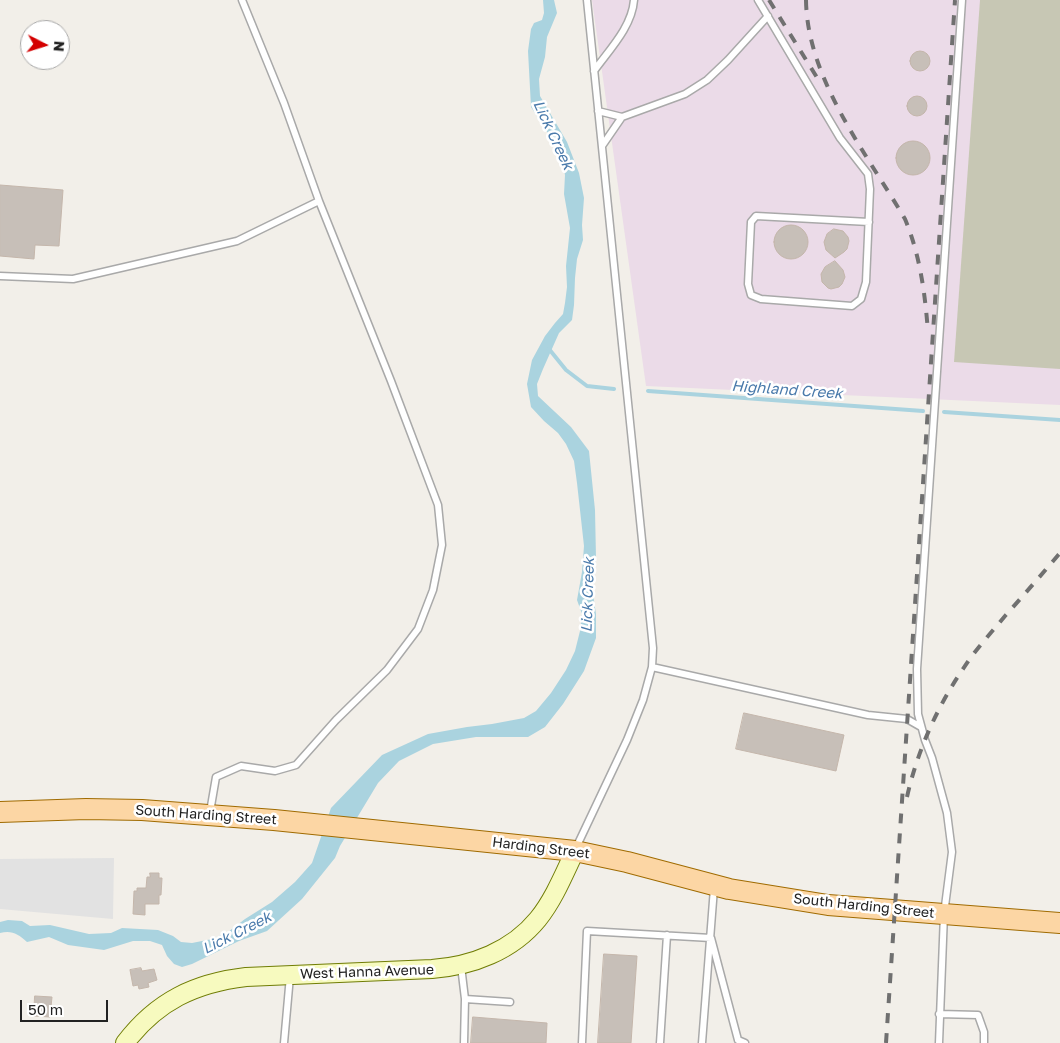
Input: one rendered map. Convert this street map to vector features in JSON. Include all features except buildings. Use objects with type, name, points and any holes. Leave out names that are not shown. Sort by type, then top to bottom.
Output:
[{"type":"main road","name":"South Harding Street","points":[[0,812],[100,808],[274,820],[411,834]]},
{"type":"main road","name":"Harding Street","points":[[411,834],[575,851],[670,873]]},
{"type":"main road","name":"West Hanna Avenue","points":[[125,1043],[154,1012],[169,1002],[207,984],[233,978],[432,970],[475,961],[500,949],[530,927],[543,911],[560,884],[575,851]]},
{"type":"main road","name":"South Harding Street","points":[[670,873],[714,885],[828,905],[1060,923]]},
{"type":"lane","points":[[210,815],[216,777],[241,766],[275,772],[296,765],[336,720],[387,670],[418,629],[433,590],[442,545],[438,505],[319,201],[284,102],[242,0]]},
{"type":"lane","points":[[575,851],[627,740],[643,700],[652,667],[652,639],[587,0]]},
{"type":"lane","points":[[594,71],[622,32],[633,9],[634,0]]},
{"type":"lane","points":[[758,0],[840,138],[868,174],[870,189],[866,282],[861,299],[852,306],[761,299],[751,295],[748,284],[751,222],[756,216],[868,222]]},
{"type":"lane","points":[[938,1043],[944,914],[952,852],[947,814],[918,714],[917,669],[962,0]]},
{"type":"lane","points":[[598,111],[622,117],[684,94],[707,80],[768,16]]},
{"type":"lane","points":[[602,146],[622,117]]},
{"type":"lane","points":[[0,276],[73,279],[237,241],[319,201]]},
{"type":"lane","points":[[652,667],[868,715],[907,719],[921,726]]},
{"type":"lane","points":[[702,1043],[714,885]]},
{"type":"lane","points":[[582,1043],[587,931],[711,938]]},
{"type":"lane","points":[[660,1043],[667,936]]},
{"type":"lane","points":[[711,938],[735,1041],[745,1043]]},
{"type":"lane","points":[[461,965],[465,999],[464,1043]]},
{"type":"lane","points":[[284,1043],[290,975]]},
{"type":"lane","points":[[465,999],[510,1002]]},
{"type":"lane","points":[[939,1014],[978,1015],[984,1032],[984,1043]]},
{"type":"shaded area","points":[[592,0],[1060,0],[1060,405],[646,386]]},
{"type":"shaded area","points":[[980,0],[1060,0],[1060,369],[954,362]]},
{"type":"shaded area","points":[[114,858],[113,919],[0,909],[0,859]]},
{"type":"water","name":"Lick Creek","points":[[543,0],[554,0],[557,13],[547,37],[545,57],[539,79],[540,96],[567,142],[579,173],[584,198],[583,240],[577,259],[572,320],[559,333],[537,384],[538,396],[571,427],[589,451],[595,510],[596,558],[593,594],[596,614],[596,638],[584,671],[563,704],[545,727],[528,737],[476,737],[433,744],[399,761],[378,783],[340,846],[335,858],[302,899],[267,931],[239,941],[182,967],[174,964],[167,956],[162,945],[150,941],[133,941],[104,950],[68,945],[49,937],[27,942],[15,933],[0,933],[0,922],[8,920],[22,921],[30,926],[50,925],[89,934],[111,933],[122,928],[158,930],[173,936],[181,942],[192,943],[212,939],[228,932],[272,902],[295,882],[312,863],[331,808],[382,755],[428,734],[524,718],[536,711],[566,670],[575,651],[582,614],[577,600],[584,546],[574,461],[558,433],[531,407],[527,384],[532,360],[545,336],[563,314],[567,287],[566,266],[570,228],[564,194],[565,175],[560,156],[531,107],[528,51],[531,29],[534,23],[542,20],[544,13]]},
{"type":"waterway","name":"Highland Creek","points":[[549,349],[566,370],[587,386],[614,389]]},
{"type":"waterway","name":"Highland Creek","points":[[648,391],[923,411]]},
{"type":"waterway","name":"Highland Creek","points":[[944,412],[1060,420]]},
{"type":"railway","points":[[769,0],[821,84]]},
{"type":"railway","points":[[806,0],[809,29],[828,87],[857,142],[905,219],[921,274],[928,332]]},
{"type":"railway","points":[[886,1043],[955,0]]},
{"type":"railway","points":[[907,797],[916,763],[929,730],[954,684],[983,642],[1060,553]]}]
